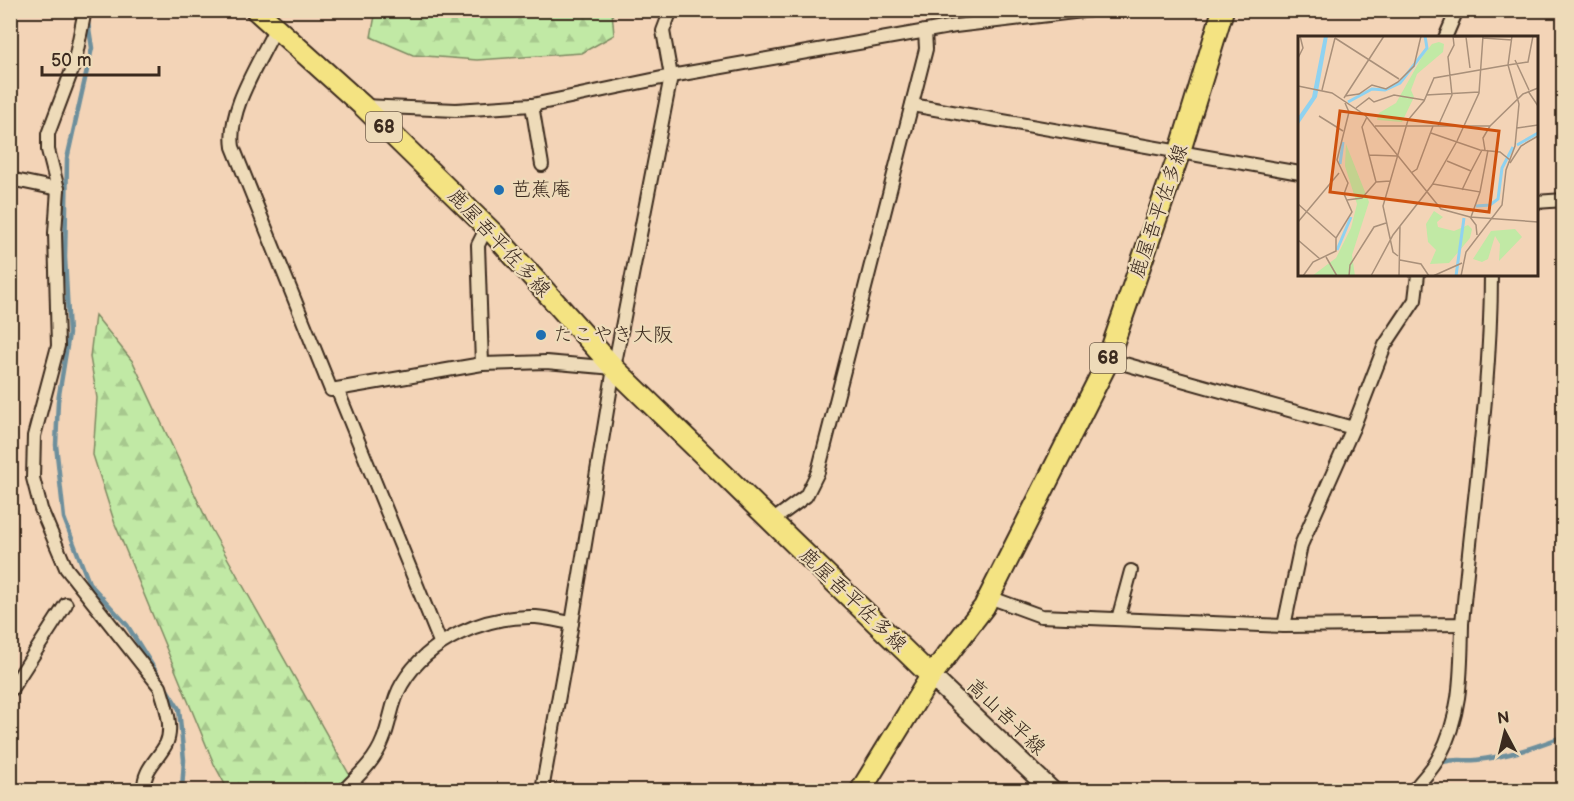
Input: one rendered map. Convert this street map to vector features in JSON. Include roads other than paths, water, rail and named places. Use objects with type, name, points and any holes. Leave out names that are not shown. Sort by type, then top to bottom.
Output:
[{"type":"main road","name":"鹿屋吾平佐多線","points":[[256,10],[363,106],[487,227],[614,368],[931,676],[989,597],[1107,360],[1180,151],[1223,10]]},
{"type":"main road","name":"68","points":[[861,790],[931,676]]},
{"type":"main road","name":"高山吾平線","points":[[931,676],[1051,790]]},
{"type":"street","points":[[85,10],[74,65],[48,134],[48,150],[58,189],[55,232],[58,346],[34,436],[33,478],[41,508],[66,568],[160,687],[167,709],[167,742],[150,765],[144,790]]},
{"type":"street","points":[[542,790],[614,368],[671,76],[663,32],[671,10]]},
{"type":"street","points":[[974,24],[978,10]]},
{"type":"street","points":[[363,106],[456,110],[532,105],[671,76],[925,31],[1091,10]]},
{"type":"street","points":[[1446,36],[1457,10]]},
{"type":"street","points":[[276,27],[234,115],[231,132],[233,147],[331,390],[482,364],[546,362],[614,368]]},
{"type":"street","points":[[772,521],[806,496],[818,472],[926,50],[925,31]]},
{"type":"street","points":[[532,105],[542,165]]},
{"type":"street","points":[[912,105],[1298,173]]},
{"type":"street","points":[[10,179],[58,189]]},
{"type":"street","points":[[1538,202],[1563,201]]},
{"type":"street","points":[[482,364],[478,245],[487,227]]},
{"type":"street","points":[[1284,626],[1301,545],[1353,429],[1385,345],[1415,300],[1418,276]]},
{"type":"street","points":[[1414,790],[1439,757],[1457,712],[1470,526],[1488,386],[1491,276]]},
{"type":"street","points":[[1107,360],[1353,429]]},
{"type":"street","points":[[337,389],[440,642]]},
{"type":"street","points":[[1118,619],[1131,571]]},
{"type":"street","points":[[989,597],[1041,616],[1284,626],[1462,624]]},
{"type":"street","points":[[10,691],[66,604]]},
{"type":"street","points":[[344,790],[374,759],[384,739],[390,709],[402,682],[440,642],[476,627],[501,621],[535,617],[572,623]]},
{"type":"waterway","points":[[87,16],[92,48],[67,159],[65,257],[69,334],[58,401],[56,445],[64,518],[89,583],[127,625],[160,678]]},
{"type":"waterway","points":[[164,685],[179,709],[184,760],[182,790]]},
{"type":"waterway","points":[[1438,764],[1452,760],[1499,757],[1564,736]]},
{"type":"place","name":"芭蕉庵","points":[[499,190]]},
{"type":"place","name":"たこやき大阪","points":[[541,335]]}]
